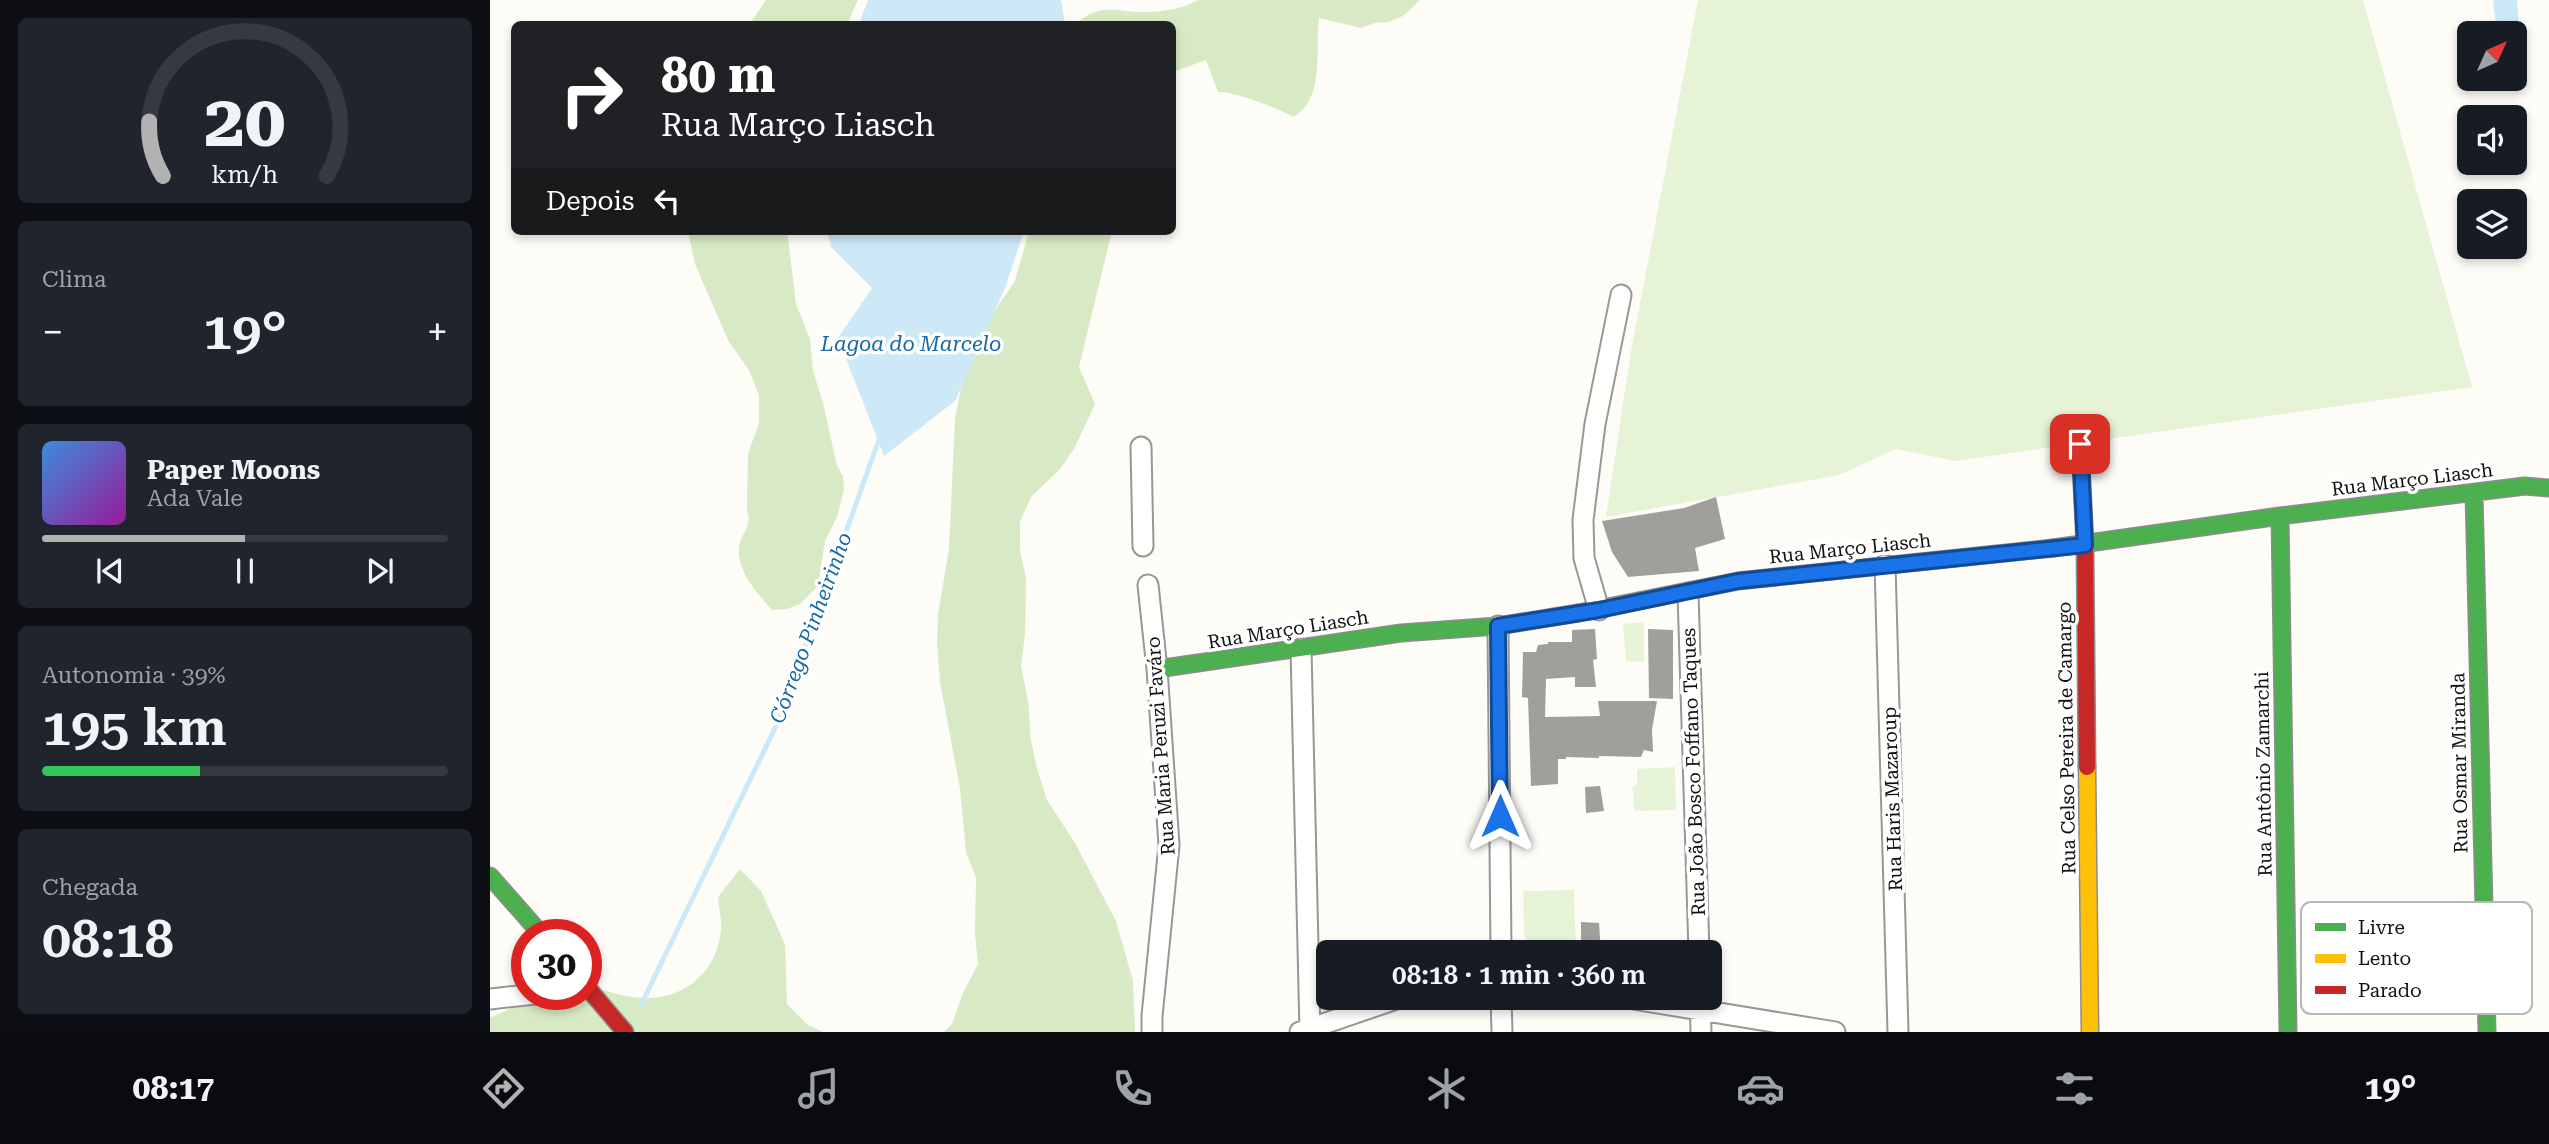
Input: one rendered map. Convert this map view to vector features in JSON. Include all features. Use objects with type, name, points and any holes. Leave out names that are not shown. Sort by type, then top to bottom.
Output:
[{"type":"street","points":[[1599,610],[1584,558],[1583,520],[1595,424],[1620,295]]},
{"type":"street","name":"Rua Celso Pereira de Camargo","points":[[2080,444],[2085,545],[2090,1032]]},
{"type":"street","points":[[1141,447],[1143,546]]},
{"type":"street","name":"Rua Março Liasch","points":[[1157,669],[1401,633],[1498,626],[1599,610],[1738,581],[2085,545],[2280,516],[2525,486],[2549,488]]},
{"type":"street","name":"Rua Osmar Miranda","points":[[2474,493],[2484,902]]},
{"type":"street","name":"Rua Antônio Zamarchi","points":[[2280,516],[2288,1032]]},
{"type":"street","name":"Rua Haris Mazaroup","points":[[1885,565],[1898,1032]]},
{"type":"street","name":"Rua Maria Peruzi Faváro","points":[[1148,585],[1157,669],[1169,845],[1152,1032]]},
{"type":"street","name":"Rua João Bosco Foffano Taques","points":[[1688,593],[1699,940]]},
{"type":"street","points":[[1498,626],[1501,940]]},
{"type":"street","points":[[1301,649],[1307,1031],[1366,1010]]},
{"type":"street","points":[[490,876],[528,919]]},
{"type":"street","points":[[490,999],[511,997]]},
{"type":"street","points":[[602,1005],[625,1032]]},
{"type":"street","points":[[1722,1008],[1835,1032]]},
{"type":"street","points":[[1501,1010],[1502,1032]]},
{"type":"street","points":[[1700,1010],[1701,1032]]},
{"type":"street","name":"Rua Osmar Miranda","points":[[2487,1014],[2487,1032]]},
{"type":"green space","points":[[766,0],[858,0],[848,21],[752,21]]},
{"type":"green space","points":[[1198,0],[1420,0],[1403,16],[1361,28],[1319,18],[1314,86],[1304,109],[1294,117],[1246,98],[1218,92],[1206,60],[1176,71],[1176,21],[1079,21],[1100,11],[1158,11]]},
{"type":"green space","points":[[1698,0],[2363,0],[2472,387],[1955,461],[1896,449],[1839,475],[1606,517],[1631,351]]},
{"type":"green space","points":[[689,235],[787,235],[796,304],[810,339],[813,371],[837,466],[843,476],[844,490],[837,517],[825,541],[818,586],[800,604],[787,609],[772,610],[748,579],[740,561],[740,542],[749,520],[748,454],[759,423],[759,395],[749,370],[729,342],[695,264]]},
{"type":"green space","points":[[1028,235],[1111,235],[1079,367],[1095,404],[1074,449],[1060,469],[1031,497],[1020,522],[1020,550],[1026,578],[1025,634],[1021,666],[1037,769],[1047,800],[1075,843],[1116,921],[1133,981],[1135,1032],[944,1032],[952,1024],[963,993],[978,964],[975,933],[976,877],[966,852],[960,788],[940,682],[937,644],[938,615],[949,549],[955,419],[962,383],[986,324],[1015,281]]},
{"type":"green space","points":[[1644,622],[1644,662],[1626,661],[1623,624]]},
{"type":"green space","points":[[1675,767],[1676,810],[1635,811],[1632,787],[1637,784],[1637,769]]},
{"type":"green space","points":[[740,869],[761,891],[785,944],[787,1004],[808,1025],[823,1032],[490,1032],[490,1018],[511,1008],[602,1010],[602,989],[645,998],[674,994],[686,988],[706,970],[718,945],[721,918],[718,897]]},
{"type":"green space","points":[[1574,890],[1576,940],[1526,940],[1523,891]]},
{"type":"water","points":[[868,0],[1061,0],[1064,21],[860,21]]},
{"type":"water","points":[[2493,0],[2517,0],[2519,21],[2496,21]]},
{"type":"water","name":"Lagoa do Marcelo","points":[[828,235],[1023,235],[1005,288],[955,401],[884,456],[838,338],[872,288],[831,247]]},
{"type":"building","points":[[1716,497],[1725,539],[1695,548],[1699,571],[1628,577],[1612,552],[1602,521],[1684,508]]},
{"type":"building","points":[[1595,629],[1597,659],[1593,660],[1596,687],[1575,687],[1575,677],[1546,679],[1545,717],[1600,716],[1598,701],[1657,701],[1652,730],[1653,752],[1644,750],[1641,757],[1558,759],[1558,784],[1531,786],[1528,698],[1522,697],[1523,652],[1536,652],[1538,645],[1548,642],[1572,642],[1572,630]]},
{"type":"building","points":[[1648,629],[1673,630],[1673,699],[1649,698]]},
{"type":"building","points":[[1600,786],[1604,811],[1586,813],[1585,787]]},
{"type":"building","points":[[1581,922],[1599,923],[1600,940],[1581,940]]},
{"type":"waterway","name":"Córrego Pinheirinho","points":[[641,1005],[778,722],[881,434]]},
{"type":"traffic: fast","points":[[2053,548],[2280,516],[2525,486],[2549,488]]},
{"type":"traffic: fast","points":[[2474,493],[2484,902]]},
{"type":"traffic: fast","points":[[2280,516],[2288,1032]]},
{"type":"traffic: fast","points":[[1157,669],[1401,633],[1498,626],[1578,613]]},
{"type":"traffic: fast","points":[[490,876],[528,919]]},
{"type":"traffic: fast","points":[[2487,1014],[2487,1032]]},
{"type":"traffic: slow","points":[[1578,613],[1738,581],[2053,548]]},
{"type":"traffic: slow","points":[[2087,767],[2090,1032]]},
{"type":"traffic: jam","points":[[2080,444],[2085,545],[2087,767]]},
{"type":"traffic: jam","points":[[602,1005],[625,1032]]},
{"type":"route","points":[[1500,816],[1498,626],[1599,610],[1738,581],[2085,545],[2080,444]]}]
